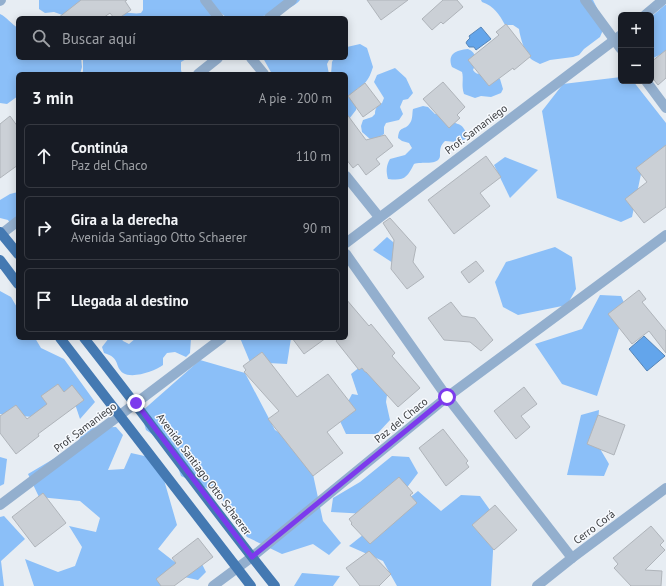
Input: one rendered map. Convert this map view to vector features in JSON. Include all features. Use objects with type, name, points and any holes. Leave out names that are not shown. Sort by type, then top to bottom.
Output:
[{"type":"main road","points":[[1,234],[16,252]]},
{"type":"main road","points":[[0,260],[16,281]]},
{"type":"main road","points":[[62,340],[251,586]]},
{"type":"main road","name":"Avenida Santiago Otto Schaerer","points":[[86,340],[136,403],[275,586]]},
{"type":"street","points":[[205,0],[218,16]]},
{"type":"street","points":[[272,16],[292,0]]},
{"type":"street","points":[[585,0],[618,41]]},
{"type":"street","points":[[649,12],[663,0]]},
{"type":"street","name":"Prof. Samaniego","points":[[348,241],[379,217],[618,43]]},
{"type":"street","points":[[200,72],[216,60]]},
{"type":"street","points":[[253,60],[262,72]]},
{"type":"street","points":[[648,84],[666,108]]},
{"type":"street","points":[[348,178],[379,217]]},
{"type":"street","points":[[1,234],[16,222]]},
{"type":"street","name":"Paz del Chaco","points":[[213,586],[252,557],[447,397],[666,235]]},
{"type":"street","points":[[348,257],[447,397],[572,558]]},
{"type":"street","name":"Prof. Samaniego","points":[[0,505],[219,340]]},
{"type":"street","name":"Cerro Corá","points":[[537,586],[666,488]]},
{"type":"shaded area","points":[[39,0],[86,0],[69,16],[54,12],[45,13],[39,9]]},
{"type":"shaded area","points":[[143,0],[300,0],[287,9],[277,13],[261,16],[225,16],[221,13],[217,16],[114,16],[122,13],[141,13],[143,10]]},
{"type":"shaded area","points":[[481,0],[593,0],[598,10],[603,30],[600,37],[584,49],[579,55],[550,60],[540,64],[529,57],[522,41],[519,29],[513,25],[505,25],[496,11]]},
{"type":"shaded area","points":[[666,5],[666,52],[654,58],[654,48],[654,14]]},
{"type":"shaded area","points":[[0,14],[16,27],[16,60],[81,60],[81,72],[16,72],[16,97],[7,104],[0,103]]},
{"type":"shaded area","points":[[481,27],[491,39],[476,50],[474,47],[469,47],[466,43],[470,38],[469,36]]},
{"type":"shaded area","points":[[360,44],[367,48],[373,67],[366,82],[352,95],[357,106],[356,110],[348,120],[348,72],[331,72],[333,60],[348,60],[348,47]]},
{"type":"shaded area","points":[[468,49],[475,55],[473,70],[481,74],[490,74],[500,79],[503,89],[501,93],[491,97],[481,96],[475,98],[464,94],[462,72],[452,67],[451,59],[456,52]]},
{"type":"shaded area","points":[[83,60],[184,60],[181,62],[182,72],[83,71]]},
{"type":"shaded area","points":[[264,60],[329,60],[327,64],[329,72],[271,72]]},
{"type":"shaded area","points":[[395,68],[406,78],[413,93],[408,99],[403,100],[400,107],[403,114],[399,120],[386,123],[384,127],[384,134],[378,138],[370,139],[362,132],[361,126],[363,120],[372,117],[375,114],[375,110],[382,103],[384,98],[374,82],[377,75]]},
{"type":"shaded area","points":[[618,77],[618,84],[635,84],[666,123],[666,165],[641,174],[632,217],[621,222],[557,198],[542,111],[563,84]]},
{"type":"shaded area","points":[[423,106],[428,107],[435,114],[441,114],[449,121],[461,126],[467,134],[466,139],[456,142],[445,141],[440,149],[439,159],[436,161],[414,164],[404,178],[388,179],[387,169],[390,159],[405,155],[412,148],[409,143],[398,138],[400,131],[410,123],[413,109]]},
{"type":"shaded area","points":[[505,157],[538,170],[510,198],[494,165]]},
{"type":"shaded area","points":[[16,192],[16,226],[11,225],[8,220],[0,218],[0,200]]},
{"type":"shaded area","points":[[387,237],[405,252],[393,263],[373,250]]},
{"type":"shaded area","points":[[555,247],[572,257],[576,289],[567,305],[518,315],[503,307],[495,282],[506,262]]},
{"type":"shaded area","points":[[0,291],[11,297],[16,306],[16,340],[36,340],[41,348],[64,359],[95,402],[80,419],[73,398],[33,417],[0,414]]},
{"type":"shaded area","points":[[600,295],[621,296],[626,307],[597,396],[562,384],[535,344],[582,329]]},
{"type":"shaded area","points":[[644,336],[665,356],[647,371],[629,349]]},
{"type":"shaded area","points":[[107,340],[122,340],[129,344],[134,340],[191,340],[190,353],[186,357],[175,352],[167,353],[163,358],[163,365],[144,374],[138,375],[127,375],[123,373],[113,357],[104,353],[102,347]]},
{"type":"shaded area","points":[[241,340],[291,340],[287,364],[250,362]]},
{"type":"shaded area","points":[[200,360],[245,373],[275,430],[308,451],[323,521],[341,543],[329,555],[313,544],[282,554],[247,537],[219,494],[181,476],[171,447],[146,430],[141,412]]},
{"type":"shaded area","points":[[365,363],[391,367],[386,402],[390,420],[377,434],[346,434],[339,419],[352,394],[358,395],[351,374]]},
{"type":"shaded area","points":[[599,410],[596,442],[609,464],[604,476],[567,475],[581,415]]},
{"type":"shaded area","points":[[116,427],[123,435],[108,470],[124,469],[131,453],[158,459],[177,525],[158,549],[176,563],[201,562],[206,572],[198,580],[166,573],[165,586],[34,586],[25,559],[58,572],[75,566],[82,547],[69,526],[96,532],[100,518],[80,501],[39,497],[28,474],[77,445],[84,428]]},
{"type":"shaded area","points":[[392,456],[409,457],[418,473],[386,515],[331,512],[333,498],[360,482]]},
{"type":"shaded area","points":[[0,457],[7,459],[4,484],[0,486]]},
{"type":"shaded area","points":[[418,491],[441,511],[461,495],[480,496],[495,517],[491,586],[397,586],[383,561],[349,546]]},
{"type":"shaded area","points":[[4,516],[25,539],[1,561],[4,586],[0,586],[0,517]]},
{"type":"shaded area","points":[[302,573],[340,576],[333,586],[294,586]]},
{"type":"building","points":[[81,0],[127,0],[125,1],[131,10],[122,16],[112,16],[110,13],[106,16],[61,16]]},
{"type":"building","points":[[367,0],[408,0],[381,20]]},
{"type":"building","points":[[443,0],[457,0],[463,7],[443,24],[441,22],[432,30],[422,19]]},
{"type":"building","points":[[506,24],[531,56],[514,70],[513,68],[489,86],[468,60],[499,35],[496,32]]},
{"type":"building","points":[[666,50],[666,78],[658,85],[654,80],[654,60]]},
{"type":"building","points":[[443,82],[465,107],[457,115],[460,118],[449,128],[423,99]]},
{"type":"building","points":[[365,83],[381,104],[363,117],[348,96]]},
{"type":"building","points":[[10,116],[16,124],[16,166],[0,178],[0,124]]},
{"type":"building","points":[[348,116],[366,140],[385,135],[393,146],[376,159],[380,164],[366,175],[358,164],[353,168],[348,162]]},
{"type":"building","points":[[666,145],[666,207],[644,223],[625,199],[647,182],[636,168]]},
{"type":"building","points":[[486,156],[501,177],[480,193],[490,206],[454,234],[428,200]]},
{"type":"building","points":[[390,218],[416,247],[413,262],[424,277],[407,289],[391,269],[394,240],[383,223]]},
{"type":"building","points":[[476,261],[484,271],[469,283],[461,272]]},
{"type":"building","points":[[639,290],[646,299],[642,302],[666,331],[666,353],[649,331],[632,344],[608,314]]},
{"type":"building","points":[[348,301],[369,326],[371,324],[395,353],[392,356],[420,388],[398,407],[362,368],[359,370],[336,341],[348,340]]},
{"type":"building","points":[[451,302],[462,316],[475,318],[493,340],[481,351],[470,342],[444,340],[428,318]]},
{"type":"building","points":[[294,340],[323,340],[304,354]]},
{"type":"building","points":[[262,352],[297,397],[328,374],[356,410],[327,432],[343,453],[313,476],[268,419],[279,411],[244,372],[246,370],[243,366]]},
{"type":"building","points":[[58,384],[64,392],[72,385],[84,400],[38,434],[39,436],[16,454],[0,433],[0,416],[16,405],[27,419],[47,404],[41,396]]},
{"type":"building","points":[[524,387],[537,404],[521,416],[530,427],[516,439],[494,411]]},
{"type":"building","points":[[598,415],[625,425],[614,455],[587,444]]},
{"type":"building","points":[[443,429],[468,461],[466,463],[469,467],[446,486],[419,448]]},
{"type":"building","points":[[399,477],[413,493],[410,495],[417,503],[370,544],[351,524],[352,523],[349,519]]},
{"type":"building","points":[[43,493],[66,523],[35,547],[12,517]]},
{"type":"building","points":[[495,505],[517,530],[494,550],[472,525]]},
{"type":"building","points":[[651,526],[664,541],[660,545],[665,550],[645,570],[662,571],[661,586],[631,586],[614,568],[618,564],[613,558]]},
{"type":"building","points":[[198,538],[213,557],[174,586],[161,586],[156,579],[176,563],[172,558]]},
{"type":"building","points":[[369,551],[391,574],[379,586],[360,586],[346,568]]},
{"type":"route","points":[[136,403],[252,557],[447,397]]}]
